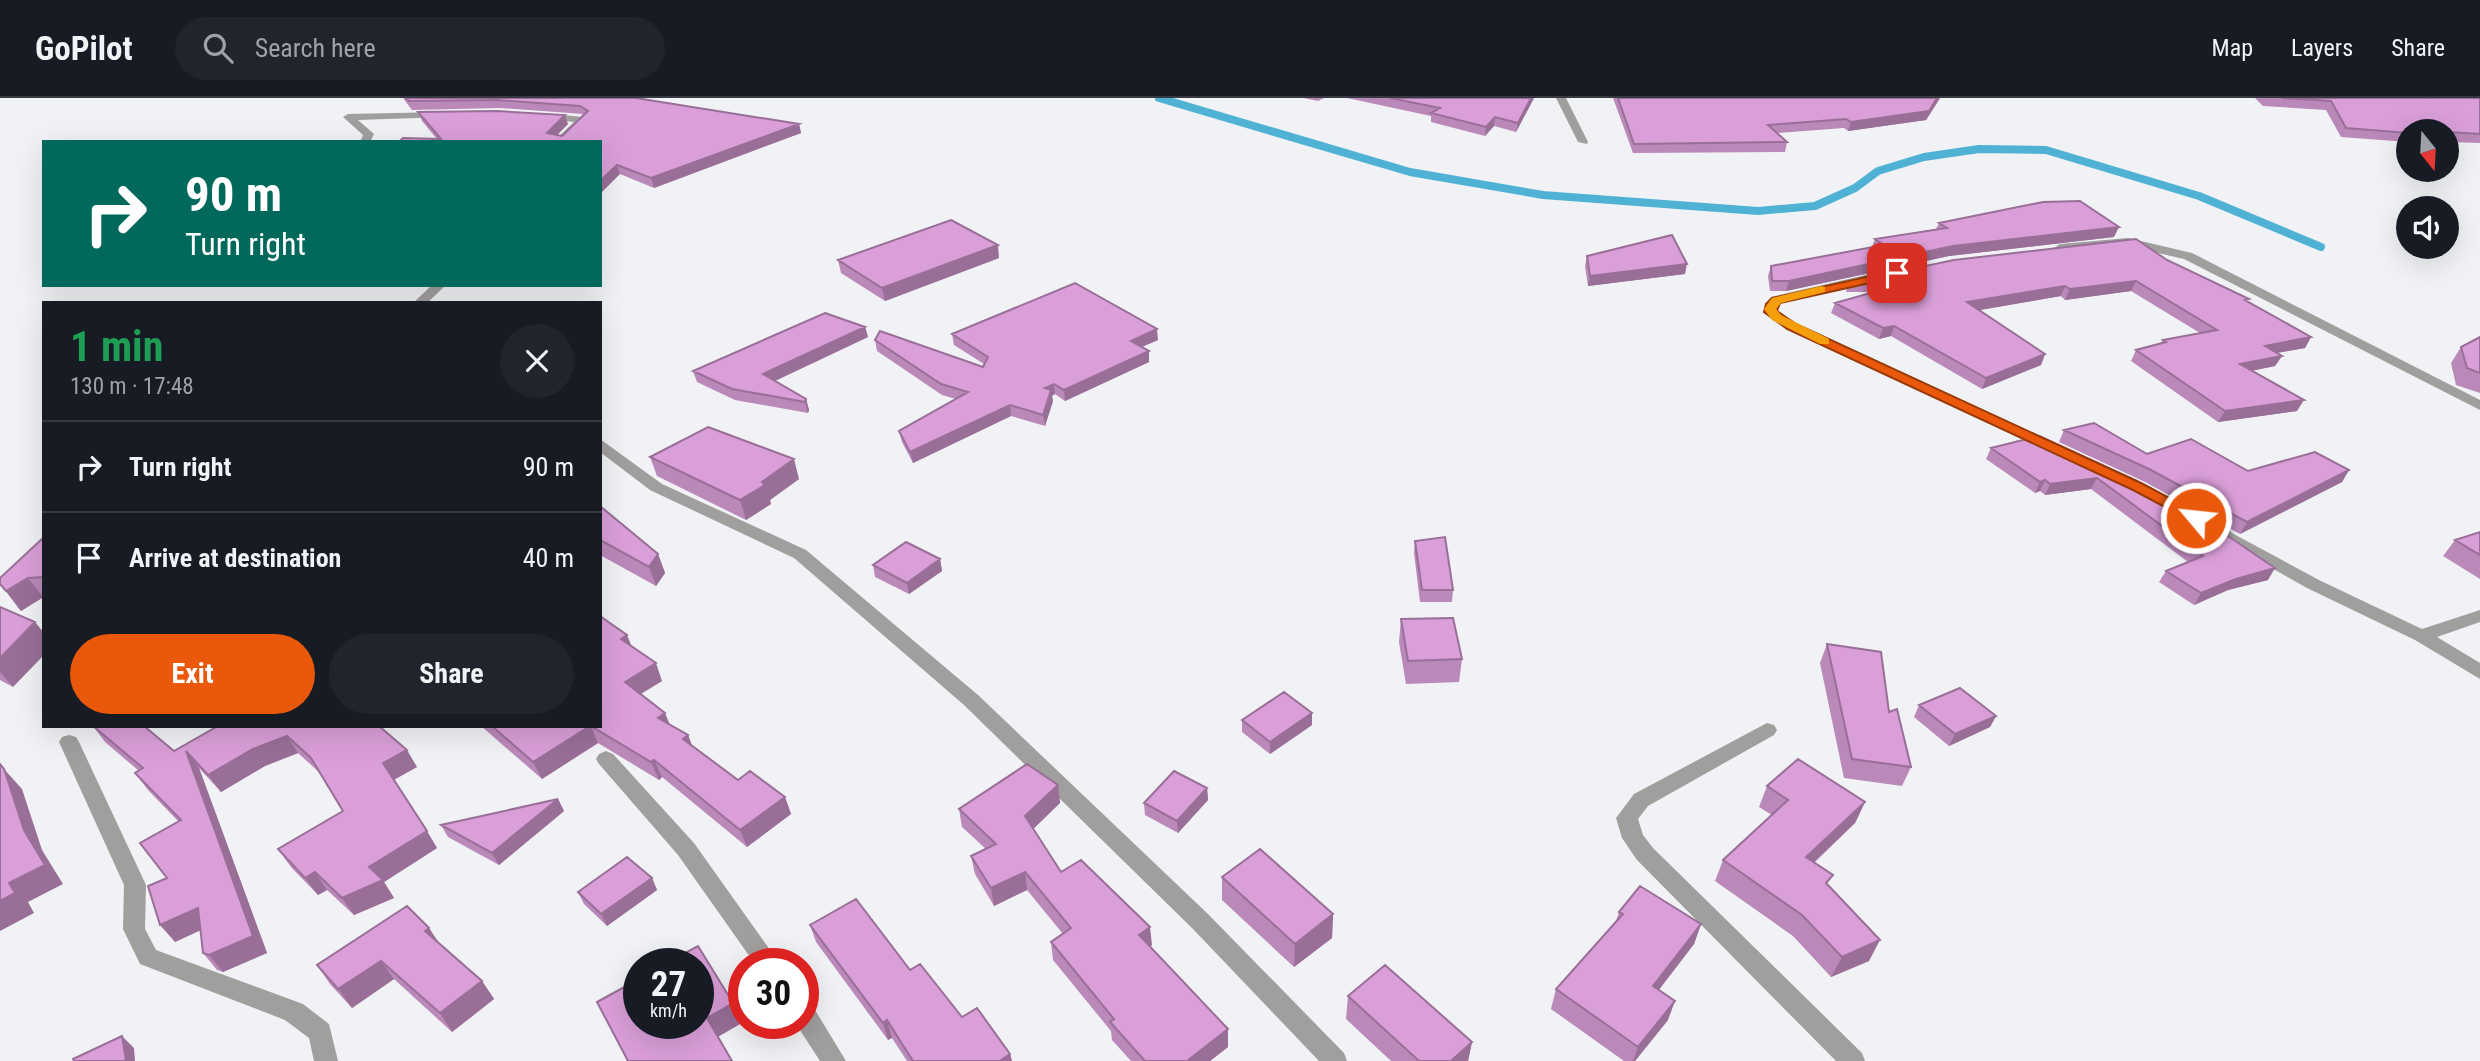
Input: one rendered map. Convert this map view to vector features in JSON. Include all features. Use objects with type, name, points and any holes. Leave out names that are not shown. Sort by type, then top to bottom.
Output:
[{"type":"street","points":[[1561,98],[1583,142]]},
{"type":"street","points":[[366,140],[369,134],[348,117],[452,115]]},
{"type":"street","points":[[527,115],[583,120],[560,140]]},
{"type":"street","points":[[2047,250],[2129,242],[2188,256],[2480,406]]},
{"type":"street","points":[[1883,276],[1776,300],[1770,312],[1791,326],[2064,453]]},
{"type":"street","points":[[421,301],[438,287]]},
{"type":"street","points":[[602,446],[656,487],[800,554],[971,700],[1200,921],[1335,1061]]},
{"type":"street","points":[[2196,518],[2312,584],[2421,636],[2480,672]]},
{"type":"street","points":[[2421,636],[2480,616]]},
{"type":"street","points":[[1767,730],[1641,800],[1627,818],[1633,838],[1645,854],[1853,1061]]},
{"type":"street","points":[[69,743],[135,885],[134,929],[148,957],[294,1012],[320,1032],[326,1061]]},
{"type":"street","points":[[606,759],[686,849],[757,948]]},
{"type":"street","points":[[819,1038],[834,1061]]},
{"type":"building","points":[[406,98],[636,98],[799,124],[651,178],[617,165],[602,179],[602,140],[401,140],[441,139],[418,112],[497,111],[565,115],[547,133],[562,136],[588,111],[580,106],[497,100],[409,101]]},
{"type":"building","points":[[1390,98],[1531,98],[1518,123],[1495,117],[1486,127],[1431,113],[1440,108]]},
{"type":"building","points":[[1618,98],[1937,98],[1929,111],[1851,122],[1846,119],[1768,125],[1787,142],[1634,144]]},
{"type":"building","points":[[2281,98],[2480,98],[2480,134],[2459,133],[2459,119],[2396,119],[2396,132],[2346,128],[2331,101]]},
{"type":"building","points":[[2080,201],[2119,227],[1953,246],[1789,281],[1772,281],[1771,266],[1884,245],[1875,239],[1947,228],[1939,223],[2043,202]]},
{"type":"building","points":[[951,220],[998,245],[882,288],[838,260]]},
{"type":"building","points":[[1672,235],[1687,264],[1590,276],[1587,256]]},
{"type":"building","points":[[2136,239],[2167,260],[2249,299],[2245,300],[2311,337],[2265,346],[2282,356],[2240,364],[2304,400],[2225,411],[2136,350],[2166,342],[2163,340],[2217,330],[2136,281],[2070,289],[2065,286],[1967,302],[2045,354],[1986,378],[1894,326],[1883,328],[1835,303],[1906,283],[1849,282],[1954,260]]},
{"type":"building","points":[[1075,283],[1157,329],[1131,341],[1149,351],[1064,390],[1054,384],[1045,388],[1051,390],[1043,415],[1010,405],[910,452],[899,431],[968,392],[941,384],[875,340],[880,331],[983,367],[988,357],[952,334]]},
{"type":"building","points":[[825,313],[865,327],[763,374],[806,399],[805,402],[732,389],[693,371]]},
{"type":"building","points":[[2480,337],[2480,373],[2467,368],[2461,347]]},
{"type":"building","points":[[2094,423],[2147,454],[2191,439],[2248,471],[2315,452],[2349,470],[2247,522],[2151,470],[2064,430]]},
{"type":"building","points":[[708,427],[794,459],[762,482],[765,485],[740,500],[650,457]]},
{"type":"building","points":[[2039,436],[2137,481],[2229,532],[2225,534],[2275,568],[2201,593],[2166,571],[2203,556],[2097,478],[2050,484],[2045,480],[2040,482],[1991,448]]},
{"type":"building","points":[[602,508],[658,554],[649,567],[602,541]]},
{"type":"building","points":[[2480,532],[2480,555],[2455,540]]},
{"type":"building","points":[[1445,537],[1453,590],[1422,590],[1415,541]]},
{"type":"building","points":[[42,539],[42,577],[28,578],[6,591],[0,584],[0,578]]},
{"type":"building","points":[[906,542],[940,559],[907,583],[873,565]]},
{"type":"building","points":[[0,607],[35,622],[0,658]]},
{"type":"building","points":[[602,617],[627,635],[621,639],[656,663],[625,682],[665,713],[658,718],[688,735],[683,739],[738,780],[750,771],[785,797],[740,830],[654,760],[651,762],[594,728],[602,728]]},
{"type":"building","points":[[1453,618],[1462,659],[1408,661],[1401,619]]},
{"type":"building","points":[[1827,644],[1881,652],[1889,712],[1897,709],[1911,767],[1852,759]]},
{"type":"building","points":[[1960,688],[1996,716],[1955,734],[1919,705]]},
{"type":"building","points":[[1284,692],[1312,713],[1270,742],[1242,720]]},
{"type":"building","points":[[95,728],[146,728],[174,751],[214,728],[381,728],[407,750],[383,763],[427,831],[369,867],[383,880],[342,898],[315,872],[305,878],[278,849],[343,811],[311,758],[287,736],[253,749],[208,775],[186,751],[253,936],[209,955],[203,953],[198,908],[160,925],[148,886],[167,878],[140,843],[181,820],[135,773],[143,768]]},
{"type":"building","points":[[494,728],[587,728],[533,762]]},
{"type":"building","points":[[1798,759],[1865,802],[1806,857],[1833,875],[1826,883],[1880,940],[1842,957],[1802,915],[1723,860],[1788,800],[1767,786]]},
{"type":"building","points":[[0,764],[24,830],[45,865],[9,883],[15,893],[0,901]]},
{"type":"building","points":[[1027,764],[1058,785],[1025,816],[1061,872],[1081,860],[1150,927],[1139,935],[1228,1029],[1187,1061],[1145,1061],[1110,1022],[1114,1019],[1051,942],[1071,928],[1025,872],[991,888],[971,856],[996,844],[959,809]]},
{"type":"building","points":[[1174,771],[1207,788],[1177,821],[1144,803]]},
{"type":"building","points":[[558,799],[492,853],[441,825]]},
{"type":"building","points":[[1260,849],[1333,914],[1295,944],[1222,877]]},
{"type":"building","points":[[627,857],[652,878],[601,914],[578,892]]},
{"type":"building","points":[[1640,886],[1701,924],[1653,986],[1675,1001],[1638,1047],[1556,989],[1623,914],[1619,912]]},
{"type":"building","points":[[856,899],[910,970],[920,964],[962,1017],[977,1008],[1010,1054],[1000,1061],[913,1061],[887,1020],[883,1023],[810,925]]},
{"type":"building","points":[[407,906],[429,928],[425,931],[482,981],[440,1013],[381,961],[338,989],[317,965]]},
{"type":"building","points":[[1385,965],[1472,1042],[1451,1061],[1419,1061],[1348,996]]},
{"type":"building","points":[[714,972],[728,995],[728,1006],[714,1014]]},
{"type":"building","points":[[623,988],[623,1039],[714,1039],[714,1030],[732,1061],[628,1061],[597,1002]]},
{"type":"building","points":[[122,1036],[126,1061],[73,1059]]},
{"type":"waterway","points":[[1159,98],[1410,172],[1543,195],[1758,211],[1815,206],[1855,188],[1878,171],[1924,157],[1979,149],[2046,150],[2199,196],[2321,247]]},
{"type":"slow traffic","points":[[1821,289],[1776,300],[1770,312],[1791,326],[1825,341]]},
{"type":"route","points":[[1897,273],[1776,300],[1770,312],[1791,326],[2138,487],[2196,518]]}]
